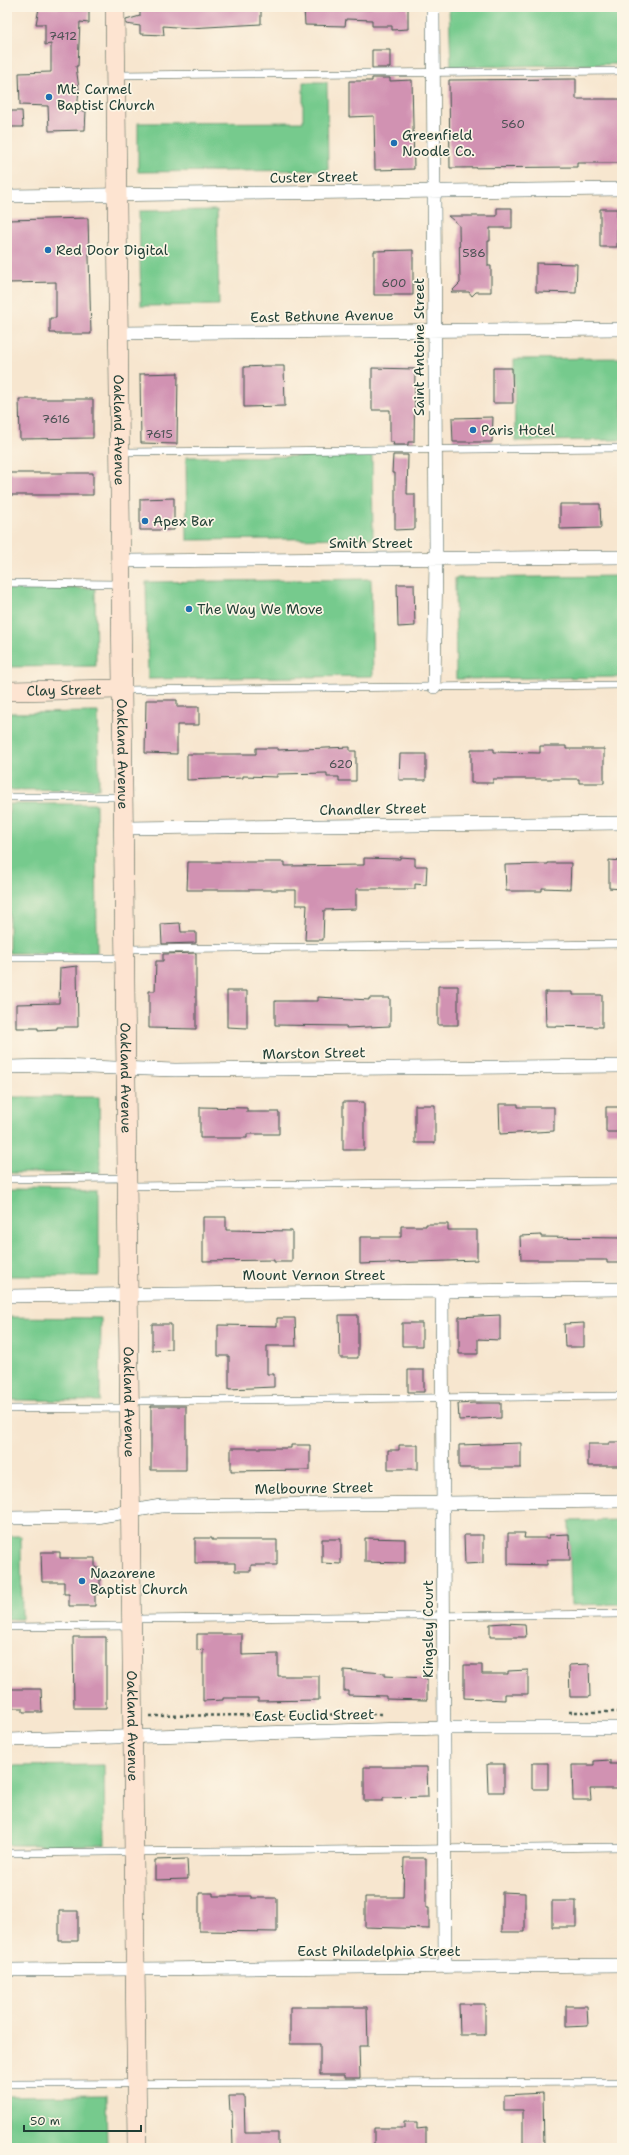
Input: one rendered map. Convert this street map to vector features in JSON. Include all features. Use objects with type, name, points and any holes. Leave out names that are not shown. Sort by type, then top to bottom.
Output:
[{"type":"street","name":"Oakland Avenue","points":[[114,7],[116,76],[116,195],[120,452],[137,2148]]},
{"type":"street","name":"Saint Antoine Street","points":[[433,7],[436,559],[434,687]]},
{"type":"street","name":"Custer Street","points":[[7,196],[622,189]]},
{"type":"street","name":"East Bethune Avenue","points":[[118,333],[622,329]]},
{"type":"street","name":"Smith Street","points":[[121,561],[622,557]]},
{"type":"street","name":"Clay Street","points":[[7,691],[122,690]]},
{"type":"street","name":"Chandler Street","points":[[124,828],[622,823]]},
{"type":"street","name":"Marston Street","points":[[7,1067],[183,1070],[622,1066]]},
{"type":"street","name":"Mount Vernon Street","points":[[7,1296],[622,1289]]},
{"type":"street","name":"Kingsley Court","points":[[442,1290],[445,1617],[445,1967]]},
{"type":"street","name":"Melbourne Street","points":[[7,1518],[96,1517],[161,1506],[622,1501]]},
{"type":"street","name":"East Euclid Street","points":[[7,1740],[444,1728],[622,1728]]},
{"type":"street","name":"East Philadelphia Street","points":[[7,1970],[622,1965]]},
{"type":"lane","points":[[116,76],[622,71]]},
{"type":"lane","points":[[120,452],[622,448]]},
{"type":"lane","points":[[7,583],[121,584]]},
{"type":"lane","points":[[122,690],[622,685]]},
{"type":"lane","points":[[7,797],[123,797]]},
{"type":"lane","points":[[7,958],[125,953],[622,944]]},
{"type":"lane","points":[[7,1179],[127,1182],[622,1182]]},
{"type":"lane","points":[[7,1409],[129,1404],[622,1396]]},
{"type":"lane","points":[[7,1627],[132,1623],[622,1614]]},
{"type":"lane","points":[[7,1853],[622,1847]]},
{"type":"lane","points":[[7,2084],[136,2082],[622,2082]]},
{"type":"green space","points":[[449,7],[622,7],[622,64],[451,67]]},
{"type":"green space","points":[[303,82],[327,82],[328,170],[138,172],[138,123],[303,122]]},
{"type":"green space","points":[[217,210],[219,305],[141,306],[139,211]]},
{"type":"green space","points":[[622,358],[622,440],[515,441],[514,359]]},
{"type":"green space","points":[[372,456],[373,538],[187,540],[186,457]]},
{"type":"green space","points":[[622,576],[622,677],[456,679],[455,578]]},
{"type":"green space","points":[[371,579],[373,676],[148,679],[146,582]]},
{"type":"green space","points":[[95,588],[96,666],[7,667],[7,589]]},
{"type":"green space","points":[[98,712],[99,789],[7,790],[7,713]]},
{"type":"green space","points":[[9,804],[96,804],[97,953],[9,953]]},
{"type":"green space","points":[[9,1097],[99,1097],[100,1173],[9,1173]]},
{"type":"green space","points":[[7,1189],[99,1190],[99,1276],[7,1276]]},
{"type":"green space","points":[[7,1317],[101,1318],[100,1401],[7,1400]]},
{"type":"green space","points":[[622,1520],[622,1604],[571,1605],[569,1521]]},
{"type":"green space","points":[[7,1536],[21,1536],[22,1619],[7,1619]]},
{"type":"green space","points":[[104,1765],[105,1845],[7,1845],[7,1766]]},
{"type":"green space","points":[[106,2095],[107,2148],[7,2148],[7,2096]]},
{"type":"building","points":[[140,7],[261,7],[261,24],[189,28],[163,26],[164,35],[140,34],[140,26],[126,24],[126,20],[140,16]]},
{"type":"building","points":[[304,7],[408,7],[408,29],[392,30],[392,26],[372,26],[372,20],[346,19],[345,26],[305,25]]},
{"type":"building","points":[[39,8],[89,8],[89,23],[80,22],[78,66],[76,66],[79,89],[77,111],[86,111],[85,130],[49,131],[48,106],[20,105],[19,73],[51,72],[51,44],[45,45],[45,24],[36,24]]},
{"type":"building","points":[[372,50],[390,50],[390,68],[372,68]]},
{"type":"building","name":"Greenfield Noodle Co.","points":[[372,78],[390,78],[390,81],[412,80],[414,169],[375,170],[374,116],[349,117],[349,81],[372,81]]},
{"type":"building","points":[[576,79],[576,99],[622,99],[622,163],[577,163],[577,167],[450,168],[449,80]]},
{"type":"building","points":[[7,111],[22,111],[23,127],[7,127]]},
{"type":"building","points":[[497,208],[512,208],[512,228],[490,228],[490,241],[488,241],[488,266],[491,266],[491,292],[476,292],[472,296],[469,292],[451,292],[460,283],[459,225],[448,216],[497,216]]},
{"type":"building","points":[[600,209],[617,209],[617,247],[600,247]]},
{"type":"building","name":"Red Door Digital","points":[[88,218],[91,334],[50,333],[50,318],[56,318],[56,282],[7,283],[7,220]]},
{"type":"building","points":[[413,250],[413,295],[374,295],[374,251]]},
{"type":"building","points":[[536,263],[577,264],[576,293],[536,292]]},
{"type":"building","points":[[284,366],[285,406],[244,407],[244,367]]},
{"type":"building","points":[[372,368],[415,369],[414,442],[408,442],[408,445],[393,445],[394,442],[390,442],[390,410],[372,410]]},
{"type":"building","points":[[493,368],[512,368],[513,403],[493,403]]},
{"type":"building","points":[[178,373],[177,444],[141,443],[140,374]]},
{"type":"building","points":[[19,399],[93,399],[93,438],[20,439]]},
{"type":"building","name":"Paris Hotel","points":[[493,417],[492,442],[453,442],[452,418]]},
{"type":"building","points":[[393,455],[408,455],[407,494],[415,494],[415,529],[395,530],[395,473],[392,473]]},
{"type":"building","points":[[7,473],[93,473],[93,495],[7,495]]},
{"type":"building","points":[[174,498],[174,530],[140,530],[140,499]]},
{"type":"building","points":[[560,504],[600,504],[601,528],[560,529]]},
{"type":"building","points":[[397,584],[414,584],[415,626],[398,627]]},
{"type":"building","points":[[146,700],[177,700],[177,707],[199,707],[199,725],[177,725],[177,754],[145,753]]},
{"type":"building","points":[[540,746],[566,746],[566,749],[604,749],[604,783],[579,783],[579,779],[493,779],[493,783],[471,783],[471,749],[494,749],[494,752],[540,753]]},
{"type":"building","points":[[350,747],[350,751],[356,751],[356,781],[339,781],[339,777],[327,777],[327,773],[277,774],[277,777],[243,776],[243,778],[187,780],[187,754],[256,754],[256,748],[278,748],[278,750]]},
{"type":"building","points":[[400,754],[426,754],[426,780],[399,780]]},
{"type":"building","points":[[400,857],[415,858],[415,866],[427,866],[426,885],[415,884],[415,889],[356,889],[356,909],[324,910],[323,940],[305,940],[307,905],[296,905],[296,890],[187,890],[188,862],[285,862],[285,866],[364,865],[364,858],[400,859]]},
{"type":"building","points":[[609,860],[622,861],[622,889],[609,888]]},
{"type":"building","points":[[571,863],[570,889],[542,888],[542,891],[506,891],[505,865]]},
{"type":"building","points":[[180,923],[181,932],[196,932],[196,943],[162,944],[161,924]]},
{"type":"building","points":[[196,953],[196,1029],[149,1028],[149,991],[155,991],[156,961],[163,961],[163,954]]},
{"type":"building","points":[[77,966],[78,1027],[57,1027],[57,1029],[38,1030],[38,1028],[16,1028],[16,1004],[59,1003],[60,968]]},
{"type":"building","points":[[438,986],[458,986],[458,1025],[438,1025]]},
{"type":"building","points":[[227,991],[247,991],[247,1028],[227,1027]]},
{"type":"building","points":[[545,992],[573,992],[573,995],[602,995],[602,1027],[546,1026]]},
{"type":"building","points":[[318,997],[369,1000],[369,998],[390,998],[390,1026],[346,1028],[346,1026],[275,1025],[275,1001],[318,1001]]},
{"type":"building","points":[[343,1102],[364,1102],[364,1150],[343,1150]]},
{"type":"building","points":[[499,1104],[518,1104],[518,1107],[554,1107],[554,1131],[500,1134]]},
{"type":"building","points":[[415,1105],[435,1105],[435,1143],[415,1143]]},
{"type":"building","points":[[200,1107],[247,1108],[247,1112],[279,1112],[279,1134],[247,1134],[247,1138],[200,1138]]},
{"type":"building","points":[[606,1107],[622,1107],[622,1132],[606,1132]]},
{"type":"building","points":[[203,1217],[226,1217],[226,1230],[292,1231],[292,1262],[274,1262],[274,1260],[203,1261]]},
{"type":"building","points":[[426,1224],[448,1224],[448,1230],[477,1230],[477,1260],[360,1264],[360,1237],[401,1237],[401,1226],[426,1226]]},
{"type":"building","points":[[541,1235],[541,1237],[622,1238],[622,1263],[607,1263],[607,1260],[521,1260],[520,1236]]},
{"type":"building","points":[[339,1315],[358,1315],[358,1358],[340,1358]]},
{"type":"building","points":[[500,1315],[500,1340],[478,1339],[478,1354],[459,1354],[459,1317]]},
{"type":"building","points":[[277,1318],[295,1318],[296,1346],[267,1346],[267,1374],[274,1374],[274,1387],[229,1389],[229,1356],[218,1356],[218,1325],[277,1326]]},
{"type":"building","points":[[402,1323],[422,1323],[422,1346],[402,1346]]},
{"type":"building","points":[[584,1323],[584,1347],[565,1347],[564,1324]]},
{"type":"building","points":[[152,1324],[171,1324],[171,1349],[152,1350]]},
{"type":"building","points":[[408,1370],[424,1370],[424,1392],[408,1392]]},
{"type":"building","points":[[501,1403],[501,1418],[459,1420],[458,1404]]},
{"type":"building","points":[[151,1406],[186,1406],[186,1470],[151,1470]]},
{"type":"building","points":[[609,1442],[622,1442],[622,1466],[588,1466],[588,1444],[609,1444]]},
{"type":"building","points":[[521,1443],[521,1468],[459,1468],[459,1445]]},
{"type":"building","points":[[291,1445],[310,1445],[310,1470],[231,1471],[231,1448],[291,1448]]},
{"type":"building","points":[[399,1445],[418,1445],[418,1469],[388,1469],[388,1450],[399,1450]]},
{"type":"building","points":[[508,1533],[525,1533],[524,1538],[549,1538],[549,1535],[569,1534],[570,1560],[547,1560],[547,1565],[508,1564]]},
{"type":"building","points":[[464,1535],[483,1535],[483,1563],[465,1564]]},
{"type":"building","points":[[195,1538],[212,1538],[212,1540],[277,1540],[277,1565],[251,1565],[251,1571],[235,1571],[235,1563],[195,1563]]},
{"type":"building","points":[[365,1538],[405,1539],[405,1563],[365,1562]]},
{"type":"building","points":[[322,1539],[341,1539],[341,1564],[322,1563]]},
{"type":"building","name":"Nazarene Baptist Church","points":[[41,1552],[60,1552],[60,1558],[95,1558],[95,1568],[100,1568],[100,1594],[95,1594],[95,1606],[69,1606],[69,1594],[64,1594],[64,1582],[42,1582]]},
{"type":"building","points":[[490,1624],[525,1624],[526,1637],[490,1637]]},
{"type":"building","points":[[197,1634],[242,1634],[242,1655],[278,1654],[278,1676],[319,1676],[319,1700],[258,1701],[258,1698],[223,1698],[223,1700],[203,1701],[203,1649],[197,1650]]},
{"type":"building","points":[[73,1637],[106,1637],[106,1708],[74,1708]]},
{"type":"building","points":[[589,1664],[590,1697],[570,1697],[569,1665]]},
{"type":"building","points":[[464,1665],[482,1665],[482,1674],[508,1674],[508,1671],[528,1670],[528,1694],[505,1694],[505,1700],[464,1698]]},
{"type":"building","points":[[344,1670],[384,1673],[384,1676],[427,1678],[427,1700],[386,1699],[386,1696],[348,1695],[348,1691],[344,1691]]},
{"type":"building","points":[[7,1689],[41,1689],[42,1712],[23,1712],[23,1708],[7,1708]]},
{"type":"building","points":[[610,1760],[610,1764],[622,1764],[622,1789],[590,1789],[591,1800],[573,1800],[572,1765],[594,1765],[594,1761]]},
{"type":"building","points":[[532,1763],[548,1763],[548,1789],[532,1789]]},
{"type":"building","points":[[487,1764],[504,1764],[504,1792],[488,1792]]},
{"type":"building","points":[[364,1767],[427,1767],[428,1797],[383,1798],[383,1801],[364,1801]]},
{"type":"building","points":[[404,1858],[426,1858],[426,1908],[429,1908],[429,1929],[365,1927],[365,1897],[403,1897]]},
{"type":"building","points":[[187,1859],[188,1879],[155,1880],[155,1860]]},
{"type":"building","points":[[502,1892],[525,1893],[525,1932],[502,1932]]},
{"type":"building","points":[[199,1893],[213,1893],[213,1896],[277,1898],[277,1932],[199,1931]]},
{"type":"building","points":[[552,1901],[576,1901],[576,1927],[552,1927]]},
{"type":"building","points":[[59,1911],[78,1911],[78,1941],[59,1941]]},
{"type":"building","points":[[459,2004],[485,2004],[485,2035],[460,2035]]},
{"type":"building","points":[[566,2006],[587,2006],[588,2026],[566,2027]]},
{"type":"building","points":[[290,2007],[367,2007],[368,2046],[359,2046],[360,2078],[345,2078],[345,2075],[320,2075],[320,2044],[290,2044]]},
{"type":"building","points":[[543,2093],[544,2148],[523,2148],[523,2110],[504,2110],[504,2095]]},
{"type":"building","points":[[229,2096],[244,2096],[245,2133],[278,2133],[278,2148],[233,2148],[232,2111],[230,2111]]},
{"type":"building","points":[[404,2122],[417,2122],[417,2129],[426,2128],[426,2148],[374,2148],[374,2128],[404,2128]]},
{"type":"place","name":"Mt. Carmel Baptist Church","points":[[49,97]]},
{"type":"place","name":"Greenfield Noodle Co.","points":[[394,143]]},
{"type":"place","name":"Red Door Digital","points":[[48,250]]},
{"type":"place","name":"Paris Hotel","points":[[473,430]]},
{"type":"place","name":"Apex Bar","points":[[145,521]]},
{"type":"place","name":"The Way We Move","points":[[189,609]]},
{"type":"place","name":"Nazarene Baptist Church","points":[[82,1581]]}]
